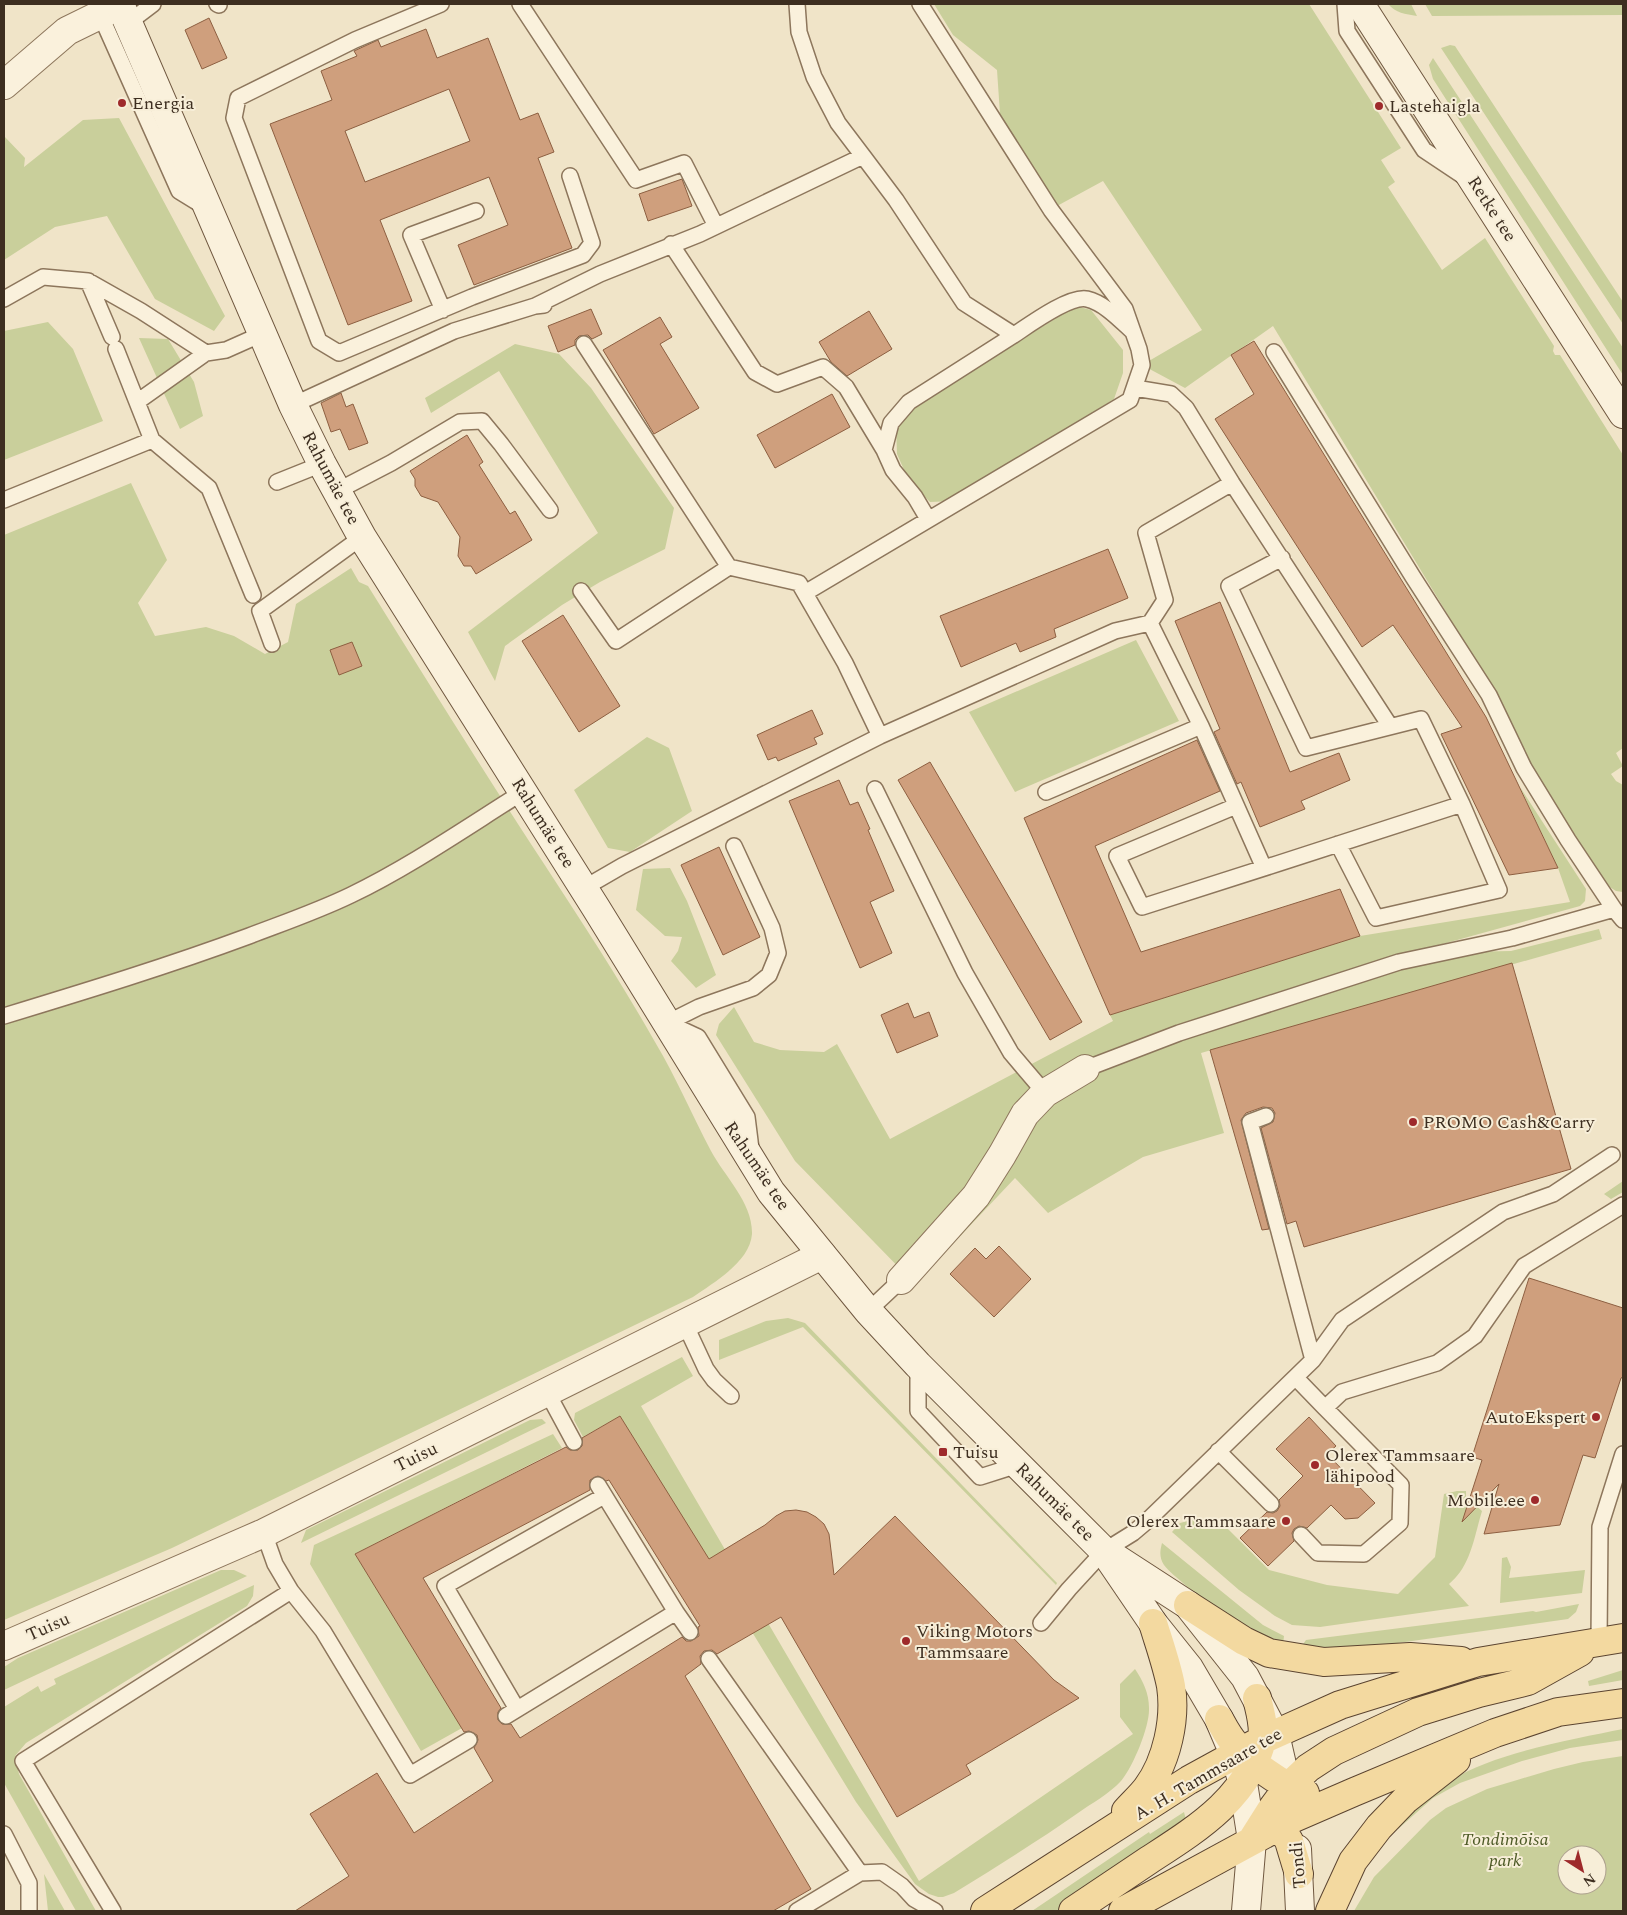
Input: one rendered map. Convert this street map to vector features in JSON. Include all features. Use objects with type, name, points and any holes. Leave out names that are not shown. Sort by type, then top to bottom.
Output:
[{"type":"main road","points":[[1188,1605],[1244,1641],[1269,1653],[1324,1662],[1410,1657],[1478,1662]]},
{"type":"main road","points":[[1102,1836],[1147,1788],[1159,1768],[1168,1740],[1173,1714],[1171,1685],[1153,1623]]},
{"type":"main road","name":"A. H. Tammsaare tee","points":[[985,1911],[1189,1780],[1210,1775],[1227,1776],[1251,1754],[1340,1705],[1478,1662],[1611,1639]]},
{"type":"main road","points":[[1299,1874],[1282,1818],[1288,1787],[1308,1768],[1334,1751],[1418,1712],[1479,1693],[1528,1681],[1611,1639]]},
{"type":"main road","points":[[1073,1911],[1197,1829],[1216,1811],[1251,1754],[1263,1724],[1257,1698]]},
{"type":"main road","points":[[1123,1911],[1252,1840],[1282,1818],[1354,1792],[1495,1733],[1558,1712],[1623,1703]]},
{"type":"main road","points":[[1219,1719],[1234,1744],[1251,1754],[1288,1787],[1319,1796],[1354,1792]]},
{"type":"main road","points":[[1330,1911],[1353,1860],[1379,1827],[1405,1800],[1450,1764],[1495,1733]]},
{"type":"main road","points":[[1251,1754],[1260,1796],[1282,1818]]},
{"type":"street","name":"Retke tee","points":[[1360,4],[1623,414]]},
{"type":"street","points":[[4,85],[67,31],[117,10]]},
{"type":"street","name":"Rahumäe tee","points":[[117,10],[208,210],[293,405],[322,464],[362,537],[584,888],[771,1192],[868,1311],[918,1365],[1104,1551],[1153,1623],[1189,1668],[1219,1719]]},
{"type":"street","points":[[901,1280],[976,1196],[1025,1114],[1045,1093],[1085,1069]]},
{"type":"street","name":"Tuisu","points":[[4,1646],[264,1533],[822,1255]]},
{"type":"street","name":"Rahumäe tee","points":[[1104,1551],[1188,1605],[1246,1677],[1257,1698]]},
{"type":"street","points":[[1246,1911],[1252,1840],[1251,1754]]},
{"type":"street","name":"Tondi","points":[[1299,1874],[1300,1911]]},
{"type":"lane","points":[[117,10],[153,4]]},
{"type":"lane","points":[[441,4],[355,40],[238,98],[234,118],[319,341],[339,353],[583,255],[592,243],[570,176]]},
{"type":"lane","points":[[520,4],[636,180],[684,163],[716,226]]},
{"type":"lane","points":[[797,4],[799,32],[814,77],[838,123],[896,200],[964,303],[1014,334]]},
{"type":"lane","points":[[805,593],[1130,400],[1142,365],[1139,349],[1124,309],[1051,210],[920,4]]},
{"type":"lane","points":[[1345,4],[1347,31],[1424,150],[1476,184]]},
{"type":"lane","points":[[293,405],[454,331],[535,306],[600,274],[716,226],[863,156]]},
{"type":"lane","points":[[444,310],[411,235],[476,211]]},
{"type":"lane","points":[[671,244],[755,372],[777,384],[823,367],[846,387],[884,450],[893,470],[915,497],[928,519]]},
{"type":"lane","points":[[4,299],[43,277],[88,281],[141,311],[206,353]]},
{"type":"lane","points":[[88,281],[152,440],[209,488],[253,595]]},
{"type":"lane","points":[[884,450],[891,423],[909,402],[1014,334],[1072,300],[1087,299],[1108,310],[1133,332]]},
{"type":"lane","points":[[535,306],[554,304]]},
{"type":"lane","points":[[137,402],[206,353],[226,350],[262,334]]},
{"type":"lane","points":[[584,344],[729,567],[799,583],[845,662],[880,736]]},
{"type":"lane","points":[[1085,1069],[1179,1033],[1399,962],[1619,914],[1568,840],[1524,768],[1489,695],[1413,577],[1274,352]]},
{"type":"lane","points":[[1135,388],[1171,394],[1186,408],[1232,483],[1390,726]]},
{"type":"lane","points":[[337,491],[391,463],[460,422],[482,421],[502,444],[550,510]]},
{"type":"lane","points":[[4,500],[152,440]]},
{"type":"lane","points":[[277,482],[322,464]]},
{"type":"lane","points":[[584,888],[631,861],[880,736],[1115,631],[1150,623],[1165,600],[1146,533],[1232,483]]},
{"type":"lane","points":[[272,644],[260,611],[362,537]]},
{"type":"lane","points":[[1282,558],[1229,586],[1306,748],[1421,719],[1462,804],[1499,890],[1376,918],[1338,844]]},
{"type":"lane","points":[[581,591],[616,641],[729,567]]},
{"type":"lane","points":[[1150,623],[1201,726],[1264,868]]},
{"type":"lane","points":[[1046,792],[1201,726]]},
{"type":"lane","points":[[875,789],[965,973],[1011,1053],[1045,1093]]},
{"type":"lane","points":[[4,1016],[180,961],[298,918],[350,896],[414,860],[524,792]]},
{"type":"lane","points":[[1236,806],[1117,856],[1142,907],[1462,804]]},
{"type":"lane","points":[[667,1023],[699,1008],[753,988],[769,975],[778,953],[772,928],[734,846]]},
{"type":"lane","points":[[1266,1116],[1250,1122],[1313,1360]]},
{"type":"lane","points":[[1041,1624],[1069,1589],[1104,1551],[1133,1533],[1146,1522],[1296,1378],[1313,1360],[1342,1320],[1503,1212],[1553,1194],[1612,1156]]},
{"type":"lane","points":[[1325,1408],[1342,1392],[1437,1364],[1475,1336],[1524,1266],[1623,1205]]},
{"type":"lane","points":[[868,1311],[901,1280]]},
{"type":"lane","points":[[685,1324],[706,1369],[714,1380],[731,1396]]},
{"type":"lane","points":[[918,1365],[918,1411],[980,1477],[1018,1465]]},
{"type":"lane","points":[[1296,1378],[1401,1485],[1400,1523],[1364,1554],[1318,1553],[1301,1535]]},
{"type":"lane","points":[[547,1392],[574,1442]]},
{"type":"lane","points":[[1218,1451],[1271,1504]]},
{"type":"lane","points":[[1611,1639],[1600,1527],[1623,1454]]},
{"type":"lane","points":[[676,1612],[512,1712],[445,1586],[601,1491],[690,1632]]},
{"type":"lane","points":[[264,1533],[276,1564],[291,1591],[322,1631],[410,1775],[469,1740]]},
{"type":"lane","points":[[112,1911],[23,1761],[291,1591]]},
{"type":"lane","points":[[709,1659],[860,1873]]},
{"type":"lane","points":[[4,1834],[29,1883],[29,1911]]},
{"type":"lane","points":[[798,1911],[860,1873],[882,1872],[902,1886],[914,1899],[935,1911]]},
{"type":"green space","points":[[934,4],[1309,4],[1401,148],[1381,160],[1395,182],[1388,187],[1442,270],[1485,238],[1554,346],[1553,351],[1555,355],[1560,355],[1623,455],[1623,748],[1616,753],[1623,766],[1611,774],[1616,781],[1623,785],[1623,892],[1616,891],[1608,886],[1557,813],[1477,663],[1273,326],[1185,388],[1142,365],[1202,330],[1103,181],[1057,206],[1000,114],[997,70],[953,35]]},
{"type":"green space","points":[[1388,4],[1411,4],[1417,16],[1405,14]]},
{"type":"green space","points":[[1425,4],[1623,4],[1623,15],[1432,16]]},
{"type":"green space","points":[[1450,45],[1455,46],[1623,302],[1623,324],[1441,48]]},
{"type":"green space","points":[[1433,58],[1623,348],[1623,375],[1433,79],[1429,65]]},
{"type":"green space","points":[[119,118],[225,316],[214,331],[155,299],[107,216],[55,227],[4,260],[4,136],[25,158],[24,167],[83,120]]},
{"type":"green space","points":[[1076,306],[1091,310],[1123,350],[1123,373],[1114,399],[954,501],[930,502],[909,481],[897,454],[896,425],[914,405]]},
{"type":"green space","points":[[48,322],[73,349],[103,421],[4,460],[4,331]]},
{"type":"green space","points":[[139,338],[168,339],[194,382],[203,416],[180,429]]},
{"type":"green space","points":[[515,344],[559,354],[591,388],[674,508],[665,549],[600,582],[562,605],[505,646],[495,681],[468,632],[598,533],[499,371],[431,413],[425,398]]},
{"type":"green space","points":[[131,483],[167,560],[138,603],[155,636],[206,627],[234,636],[265,654],[288,642],[296,604],[351,568],[359,582],[368,586],[488,777],[594,940],[640,1016],[670,1069],[711,1151],[743,1201],[751,1223],[752,1234],[750,1244],[738,1263],[693,1297],[172,1548],[4,1620],[4,535]]},
{"type":"green space","points":[[1136,640],[1179,721],[1015,792],[969,712]]},
{"type":"green space","points":[[647,737],[669,748],[692,811],[630,852],[608,848],[574,790]]},
{"type":"green space","points":[[1520,787],[1586,889],[1585,901],[1580,906],[1410,953],[1511,951],[1599,929],[1602,939],[1201,1053],[1224,1133],[1143,1157],[1048,1213],[1015,1178],[915,1284],[795,1161],[716,1035],[719,1024],[734,1007],[754,1042],[780,1050],[824,1052],[837,1044],[890,1139],[1113,1021],[1110,1015],[1360,936],[1570,902],[1558,868]]},
{"type":"green space","points":[[670,868],[687,901],[716,975],[696,988],[671,961],[678,951],[682,937],[665,936],[636,910],[643,869]]},
{"type":"green space","points":[[1623,1181],[1623,1192],[1611,1199],[1604,1194]]},
{"type":"green space","points":[[788,1318],[805,1323],[1057,1583],[1056,1585],[803,1327],[719,1360],[719,1340],[766,1321]]},
{"type":"green space","points":[[682,1357],[693,1376],[641,1406],[919,1881],[1133,1734],[1120,1717],[1120,1684],[1135,1669],[1147,1692],[1149,1716],[1140,1746],[1131,1766],[1121,1781],[1106,1794],[1048,1834],[954,1893],[938,1897],[929,1894],[915,1884],[856,1802],[620,1416],[583,1437],[574,1420],[575,1413]]},
{"type":"green space","points":[[542,1419],[546,1423],[301,1543],[306,1530],[530,1420]]},
{"type":"green space","points":[[553,1434],[562,1448],[355,1554],[462,1728],[421,1751],[310,1564],[314,1545]]},
{"type":"green space","points":[[1466,1491],[1466,1497],[1482,1511],[1467,1560],[1449,1584],[1469,1606],[1320,1627],[1292,1625],[1275,1616],[1239,1590],[1172,1532],[1180,1523],[1199,1518],[1213,1520],[1226,1527],[1269,1570],[1327,1585],[1398,1594],[1435,1557],[1444,1494]]},
{"type":"green space","points":[[1162,1543],[1263,1625],[1284,1636],[1283,1645],[1244,1627],[1219,1611],[1184,1584],[1162,1562],[1160,1554]]},
{"type":"green space","points":[[1507,1557],[1511,1567],[1509,1578],[1585,1570],[1582,1593],[1500,1603],[1502,1558]]},
{"type":"green space","points":[[221,1570],[234,1570],[247,1576],[4,1690],[4,1667],[18,1658]]},
{"type":"green space","points":[[254,1585],[253,1596],[247,1606],[26,1743],[15,1756],[19,1774],[96,1911],[76,1911],[4,1783],[4,1707],[38,1686],[41,1692],[56,1684],[54,1679]]},
{"type":"green space","points":[[1579,1604],[1576,1612],[1568,1619],[1355,1649],[1301,1647],[1306,1640],[1536,1612]]},
{"type":"green space","points":[[1623,1670],[1623,1680],[1589,1686],[1588,1681]]},
{"type":"green space","points":[[1623,1729],[1623,1740],[1570,1748],[1522,1761],[1460,1783],[1433,1798],[1398,1829],[1395,1827],[1448,1782],[1486,1763],[1532,1749]]},
{"type":"green space","name":"Tondimõisa park","points":[[1623,1756],[1623,1911],[1354,1911],[1374,1877],[1430,1820],[1446,1808],[1487,1789],[1583,1762]]},
{"type":"green space","points":[[1184,1812],[1186,1820],[1156,1843],[1056,1911],[1032,1911],[1149,1832],[1150,1834]]},
{"type":"green space","points":[[44,1874],[65,1911],[48,1911]]},
{"type":"building","points":[[209,18],[227,58],[202,69],[185,30]]},
{"type":"building","points":[[426,29],[437,58],[488,38],[520,120],[538,113],[554,152],[538,158],[572,248],[474,285],[458,245],[508,225],[489,177],[380,220],[412,301],[348,325],[270,124],[332,100],[321,71],[357,56],[354,51],[378,40],[381,47]],"holes":[[[449,89],[470,141],[365,182],[345,131]]]},
{"type":"building","points":[[682,179],[692,206],[648,221],[639,194]]},
{"type":"building","points":[[591,309],[602,334],[592,339],[588,335],[579,336],[575,340],[575,345],[558,352],[548,326]]},
{"type":"building","points":[[869,311],[892,349],[847,376],[831,362],[819,342]]},
{"type":"building","points":[[660,317],[672,337],[660,344],[699,408],[654,434],[603,350]]},
{"type":"building","points":[[1254,341],[1486,717],[1558,868],[1509,875],[1441,734],[1462,727],[1393,625],[1362,647],[1215,419],[1254,394],[1231,355]]},
{"type":"building","points":[[341,393],[346,407],[353,404],[368,443],[349,450],[340,429],[331,432],[321,403]]},
{"type":"building","points":[[832,394],[850,427],[775,468],[757,435]]},
{"type":"building","points":[[467,435],[483,462],[479,465],[510,514],[515,511],[532,540],[476,574],[471,566],[464,566],[458,556],[460,537],[438,502],[421,496],[410,471]]},
{"type":"building","points":[[1108,549],[1128,598],[1054,629],[1056,637],[1020,652],[1016,643],[961,667],[940,616]]},
{"type":"building","points":[[1220,602],[1290,772],[1339,753],[1350,780],[1301,801],[1305,809],[1260,827],[1241,782],[1237,784],[1214,732],[1220,729],[1175,621]]},
{"type":"building","points":[[563,615],[620,706],[579,732],[522,641]]},
{"type":"building","points":[[352,642],[362,666],[339,675],[330,650]]},
{"type":"building","points":[[812,710],[823,734],[814,738],[817,744],[778,761],[776,757],[768,760],[757,735]]},
{"type":"building","points":[[1197,740],[1220,791],[1095,846],[1141,952],[1340,889],[1360,936],[1110,1015],[1024,818]]},
{"type":"building","points":[[930,762],[1082,1022],[1050,1040],[898,780]]},
{"type":"building","points":[[839,780],[850,805],[858,802],[894,891],[870,902],[892,953],[860,968],[789,801]]},
{"type":"building","points":[[719,847],[760,937],[723,955],[681,865]]},
{"type":"building","name":"PROMO Cash&Carry","points":[[1512,963],[1571,1169],[1304,1247],[1296,1221],[1287,1224],[1261,1128],[1273,1122],[1275,1113],[1272,1108],[1263,1107],[1246,1113],[1241,1120],[1269,1229],[1262,1230],[1210,1050]]},
{"type":"building","points":[[908,1003],[914,1018],[929,1012],[938,1036],[897,1053],[881,1015]]},
{"type":"building","points":[[999,1246],[1031,1279],[994,1317],[950,1274],[975,1248],[986,1259]]},
{"type":"building","points":[[1529,1278],[1623,1308],[1623,1377],[1621,1378],[1595,1458],[1583,1455],[1560,1525],[1484,1534],[1499,1484],[1462,1522],[1482,1460],[1472,1457]]},
{"type":"building","points":[[620,1416],[709,1559],[765,1525],[776,1516],[785,1511],[796,1510],[807,1512],[824,1524],[829,1534],[834,1575],[895,1516],[1054,1680],[1079,1698],[966,1765],[971,1774],[897,1817],[781,1617],[717,1654],[712,1650],[704,1651],[700,1656],[701,1664],[685,1676],[811,1889],[773,1911],[295,1911],[349,1876],[310,1814],[377,1773],[414,1833],[493,1781],[474,1748],[478,1740],[477,1735],[469,1731],[464,1732],[355,1554],[566,1447],[570,1450],[578,1450],[582,1446],[582,1438]],"holes":[[[598,1476],[606,1481],[609,1480],[700,1626],[698,1627],[699,1636],[691,1641],[686,1641],[682,1637],[520,1738],[511,1724],[502,1724],[498,1720],[498,1712],[501,1708],[423,1578],[590,1490],[590,1480]]]},
{"type":"building","points":[[1309,1417],[1336,1446],[1327,1454],[1375,1503],[1358,1518],[1345,1519],[1331,1505],[1307,1528],[1299,1526],[1294,1529],[1292,1533],[1294,1541],[1268,1566],[1240,1538],[1267,1512],[1273,1513],[1277,1511],[1280,1506],[1279,1500],[1303,1476],[1276,1449]]},
{"type":"place","name":"Energia","points":[[122,103]]},
{"type":"place","name":"Lastehaigla","points":[[1379,106]]},
{"type":"place","name":"PROMO Cash&Carry","points":[[1413,1122]]},
{"type":"place","name":"AutoEkspert","points":[[1596,1417]]},
{"type":"place","name":"Tuisu","points":[[943,1452]]},
{"type":"place","name":"Olerex Tammsaare lähipood","points":[[1315,1465]]},
{"type":"place","name":"Mobile.ee","points":[[1535,1500]]},
{"type":"place","name":"Olerex Tammsaare","points":[[1286,1521]]},
{"type":"place","name":"Viking Motors Tammsaare","points":[[906,1641]]}]
